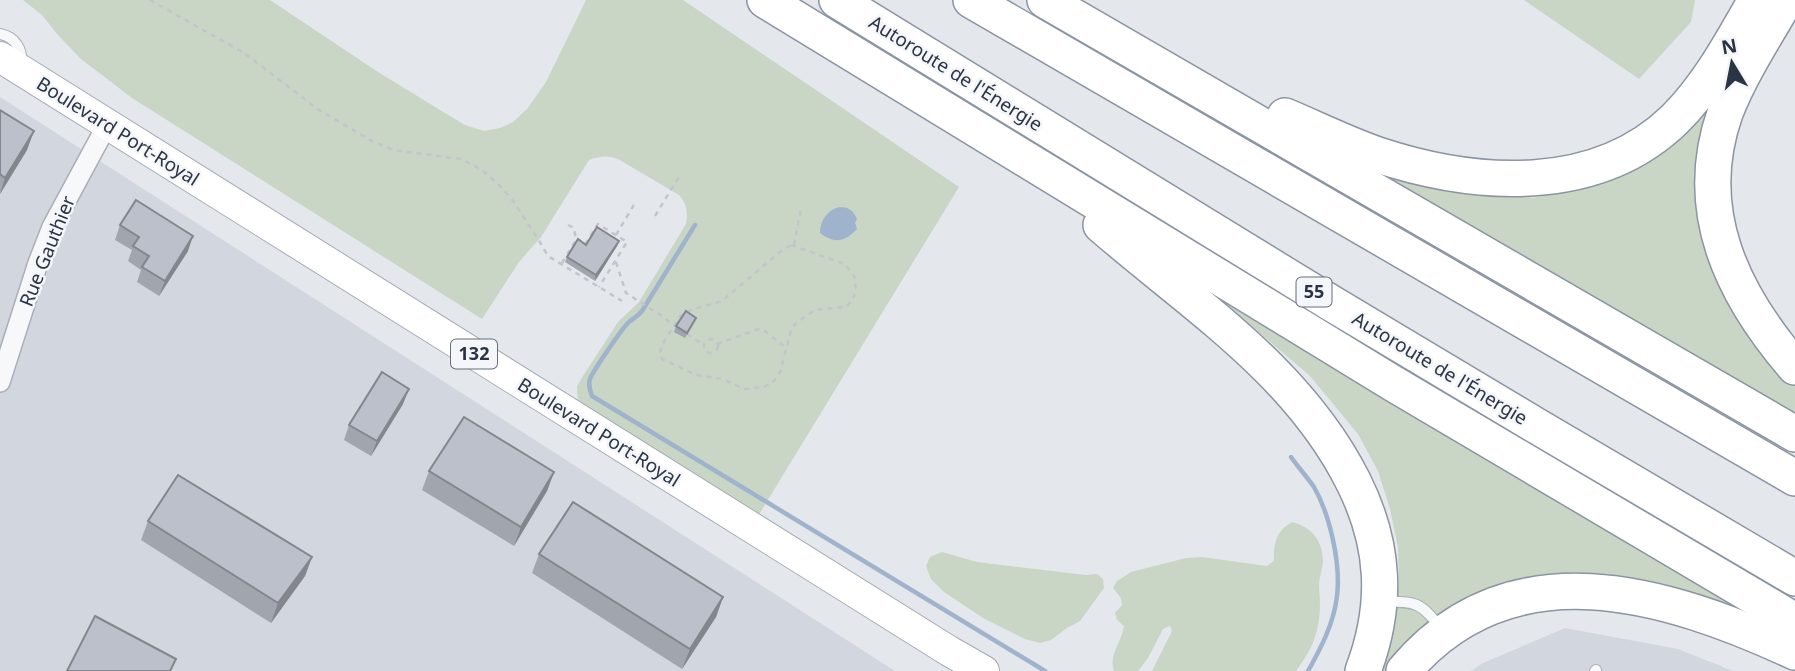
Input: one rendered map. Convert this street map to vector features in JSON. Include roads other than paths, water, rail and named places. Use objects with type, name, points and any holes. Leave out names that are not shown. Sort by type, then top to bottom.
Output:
[{"type":"highway","points":[[765,0],[1427,404],[1795,621]]},
{"type":"highway","name":"Autoroute de l'Énergie","points":[[837,0],[1366,324],[1795,578]]},
{"type":"highway","points":[[971,0],[1795,478]]},
{"type":"highway","points":[[1045,0],[1795,435]]},
{"type":"highway","points":[[1157,65],[1346,143],[1396,160],[1480,177],[1541,178],[1599,165],[1640,146],[1664,129],[1703,86],[1756,0]]},
{"type":"highway","points":[[1786,0],[1741,80],[1726,113],[1716,147],[1712,185],[1718,230],[1733,274],[1763,327],[1795,367]]},
{"type":"highway","points":[[1027,160],[1142,260],[1235,335],[1273,370],[1314,417],[1348,470],[1370,519],[1379,557],[1380,603],[1376,629],[1363,671]]},
{"type":"highway","points":[[1404,671],[1420,652],[1444,632],[1480,611],[1518,598],[1558,592],[1599,592],[1643,598],[1693,611],[1746,630],[1795,652]]},
{"type":"main road","name":"Boulevard Port-Royal","points":[[9,63],[976,671]]},
{"type":"main road","name":"Boulevard Port-Royal","points":[[949,652],[984,671]]},
{"type":"street","name":"Rue Gauthier","points":[[0,382],[52,227],[107,125]]},
{"type":"lane","points":[[0,34],[10,37],[18,46],[21,56],[9,63]]},
{"type":"lane","points":[[1380,603],[1417,604],[1425,609],[1444,632]]},
{"type":"water","points":[[839,207],[848,208],[854,213],[857,229],[844,239],[835,240],[825,237],[820,233],[820,229],[828,213]]},
{"type":"waterway","points":[[695,225],[642,311],[626,326],[592,374],[589,381],[592,396],[1045,671]]},
{"type":"waterway","points":[[1291,457],[1320,498],[1333,540],[1337,569],[1337,596],[1333,616],[1308,671]]}]
